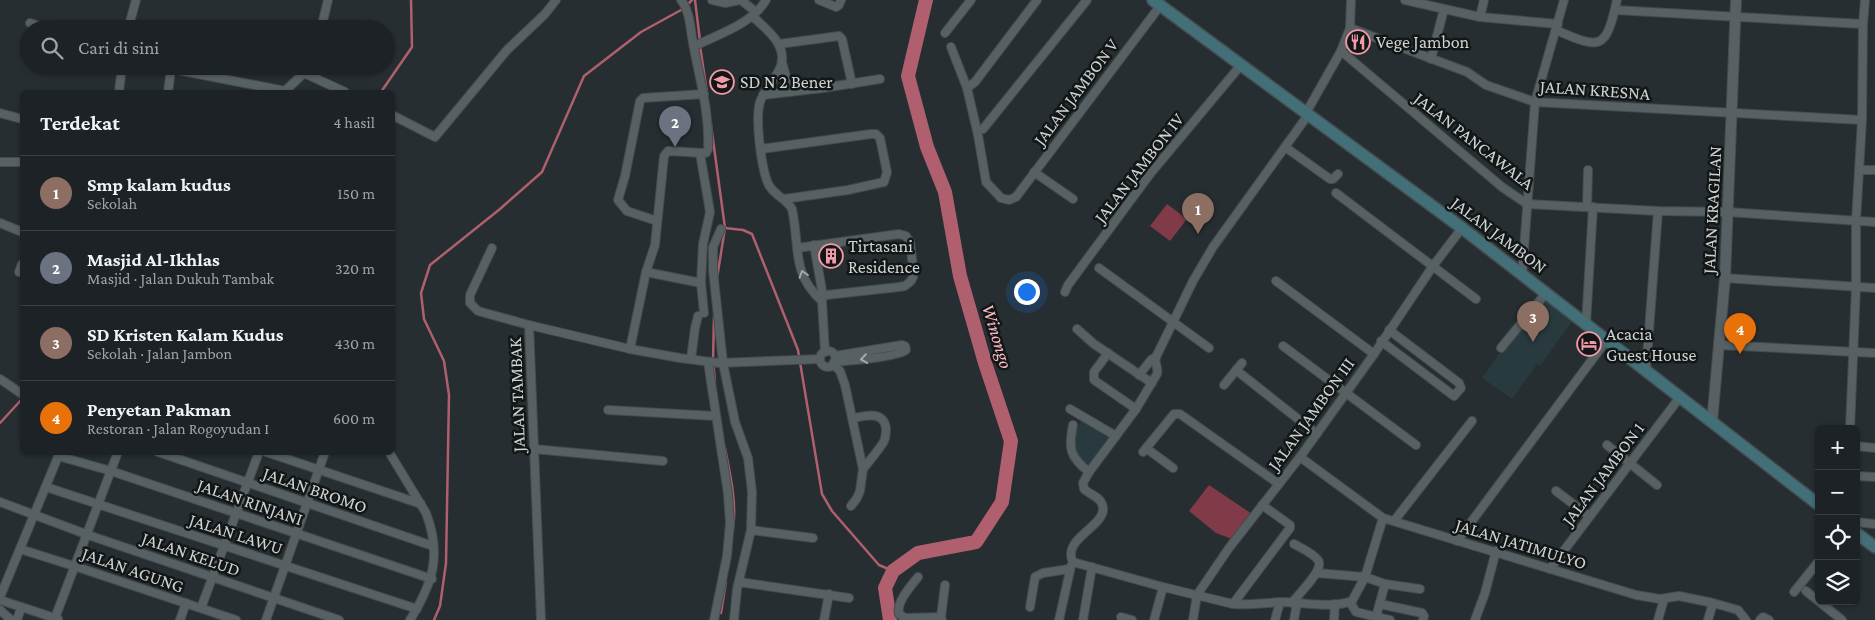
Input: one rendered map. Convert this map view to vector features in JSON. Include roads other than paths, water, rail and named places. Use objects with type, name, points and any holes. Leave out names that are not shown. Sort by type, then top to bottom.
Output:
[{"type":"main road","name":"JALAN JAMBON","points":[[1157,3],[1462,228],[1815,502]]},
{"type":"main road","points":[[1860,537],[1875,547]]},
{"type":"street","points":[[130,20],[136,0]]},
{"type":"street","points":[[323,20],[328,0]]},
{"type":"street","points":[[395,117],[435,137],[507,50],[546,14],[556,0]]},
{"type":"street","points":[[630,349],[646,272],[655,245],[665,153],[670,151],[706,153],[708,147],[699,44],[684,5],[680,0]]},
{"type":"street","points":[[712,0],[725,3],[741,0],[773,36],[779,44],[790,92]]},
{"type":"street","points":[[699,44],[739,24],[762,7],[766,0]]},
{"type":"street","points":[[818,0],[836,7],[841,0]]},
{"type":"street","points":[[945,34],[971,0]]},
{"type":"street","points":[[951,47],[967,88],[975,82],[1037,0]]},
{"type":"street","points":[[984,129],[1087,0]]},
{"type":"street","points":[[1059,620],[1071,566],[1070,548],[1103,512],[1102,502],[1084,489],[1083,483],[1089,472],[1136,409],[1152,383],[1158,370],[1155,362],[1156,358],[1192,281],[1213,247],[1307,114],[1341,52],[1350,28],[1351,0]]},
{"type":"street","points":[[1405,0],[1480,17],[1557,27],[1584,42],[1593,43],[1606,37],[1617,0]]},
{"type":"street","points":[[1480,17],[1484,0]]},
{"type":"street","points":[[1522,276],[1535,102],[1564,0]]},
{"type":"street","name":"JALAN KRAGILAN","points":[[1712,422],[1725,278],[1736,0]]},
{"type":"street","points":[[1850,425],[1865,0]]},
{"type":"street","name":"JALAN JAMBON V","points":[[967,88],[986,182],[1001,198],[1008,200],[1016,197],[1157,3]]},
{"type":"street","points":[[1431,59],[1444,9]]},
{"type":"street","points":[[1615,10],[1863,24]]},
{"type":"street","name":"JALAN KRESNA","points":[[1350,28],[1467,72],[1486,86],[1535,102],[1862,120]]},
{"type":"street","points":[[779,44],[839,36],[842,39],[852,84]]},
{"type":"street","name":"JALAN PANCAWALA","points":[[1341,52],[1502,187],[1526,204],[1658,211],[1728,212],[1875,222]]},
{"type":"street","points":[[782,62],[763,95],[758,116],[761,149],[768,183],[792,210],[804,280],[820,298]]},
{"type":"street","name":"JALAN JAMBON IV","points":[[1065,292],[1068,285],[1150,174],[1241,64]]},
{"type":"street","points":[[119,90],[121,75]]},
{"type":"street","points":[[168,90],[170,75]]},
{"type":"street","points":[[201,75],[275,90]]},
{"type":"street","points":[[287,90],[301,75]]},
{"type":"street","points":[[315,75],[341,90]]},
{"type":"street","points":[[763,95],[880,79]]},
{"type":"street","points":[[657,220],[630,212],[618,200],[625,176],[640,101],[643,98],[704,94]]},
{"type":"street","points":[[0,113],[20,119]]},
{"type":"street","points":[[761,149],[871,134],[876,134],[880,138],[887,172],[884,182],[784,200]]},
{"type":"street","points":[[1285,147],[1330,180],[1333,180],[1338,174]]},
{"type":"street","points":[[691,359],[695,328],[701,314],[703,244],[710,212],[700,153]]},
{"type":"street","points":[[0,162],[20,162]]},
{"type":"street","points":[[1586,324],[1590,207],[1588,170]]},
{"type":"street","points":[[1859,170],[1875,170]]},
{"type":"street","points":[[1034,172],[1073,199]]},
{"type":"street","points":[[1336,193],[1476,299]]},
{"type":"street","points":[[1646,370],[1658,211]]},
{"type":"street","points":[[0,223],[20,231]]},
{"type":"street","name":"JALAN JAMBON III","points":[[1193,620],[1197,595],[1229,548],[1300,458],[1374,354],[1433,266],[1462,228]]},
{"type":"street","points":[[714,620],[727,556],[730,523],[728,494],[715,416],[713,247],[721,229]]},
{"type":"street","points":[[797,248],[900,234],[906,236],[910,242],[913,277],[909,284],[820,298]]},
{"type":"street","points":[[814,245],[820,298],[822,355],[825,366],[834,361],[893,350]]},
{"type":"street","points":[[492,248],[470,295],[470,303],[478,311],[529,326]]},
{"type":"street","points":[[1099,268],[1209,348]]},
{"type":"street","points":[[646,272],[701,284]]},
{"type":"street","points":[[1725,278],[1875,288]]},
{"type":"street","points":[[1276,281],[1374,354]]},
{"type":"street","points":[[1501,348],[1546,292]]},
{"type":"street","name":"JALAN TAMBAK","points":[[541,620],[529,326],[630,349],[715,362],[822,355]]},
{"type":"street","points":[[1077,329],[1094,344],[1152,383]]},
{"type":"street","points":[[1382,341],[1454,396],[1461,388],[1460,383],[1389,330]]},
{"type":"street","points":[[1457,541],[1606,341]]},
{"type":"street","points":[[1720,345],[1875,353]]},
{"type":"street","points":[[1283,346],[1416,445]]},
{"type":"street","points":[[822,355],[830,351],[840,371],[864,469],[860,491],[851,506]]},
{"type":"street","points":[[1108,353],[1094,372],[1094,380],[1136,409]]},
{"type":"street","points":[[1139,375],[1150,360],[1156,358]]},
{"type":"street","points":[[715,362],[750,469],[752,492],[751,530],[739,582],[734,620]]},
{"type":"street","points":[[1224,385],[1242,363]]},
{"type":"street","points":[[1236,370],[1317,434]]},
{"type":"street","points":[[0,379],[20,392]]},
{"type":"street","name":"JALAN JAMBON 1","points":[[1550,569],[1680,397]]},
{"type":"street","points":[[1070,409],[1116,436]]},
{"type":"street","points":[[608,410],[715,416]]},
{"type":"street","points":[[1174,468],[1144,450],[1174,414],[1180,414],[1279,484]]},
{"type":"street","points":[[853,418],[875,415],[883,420],[885,425],[884,442],[864,469]]},
{"type":"street","points":[[1394,521],[1472,421]]},
{"type":"street","points":[[1073,425],[1071,454],[1077,463],[1089,472]]},
{"type":"street","points":[[1606,445],[1656,485]]},
{"type":"street","points":[[1860,446],[1875,448]]},
{"type":"street","points":[[534,449],[663,460]]},
{"type":"street","points":[[0,597],[59,455]]},
{"type":"street","name":"JALAN RINJANI","points":[[62,455],[432,579]]},
{"type":"street","points":[[0,600],[58,619],[75,566],[117,455]]},
{"type":"street","name":"JALAN BROMO","points":[[167,455],[433,546]]},
{"type":"street","points":[[201,608],[258,455]]},
{"type":"street","points":[[275,455],[421,504]]},
{"type":"street","points":[[266,620],[324,455]]},
{"type":"street","points":[[391,455],[429,520],[433,546],[432,579],[410,620]]},
{"type":"street","name":"JALAN JATIMULYO","points":[[1300,458],[1383,518],[1636,595],[1664,599],[1675,596],[1738,610],[1746,620]]},
{"type":"street","points":[[1860,476],[1875,476]]},
{"type":"street","name":"JALAN LAWU","points":[[46,487],[417,609]]},
{"type":"street","points":[[1556,491],[1589,516]]},
{"type":"street","name":"JALAN KELUD","points":[[0,502],[87,534],[338,620]]},
{"type":"street","points":[[1233,604],[1290,528],[1290,525],[1262,505]]},
{"type":"street","points":[[1030,607],[1035,577],[1043,572],[1071,566],[1092,566],[1163,587],[1233,604],[1250,605],[1280,602],[1335,604],[1350,602],[1365,577],[1383,518]]},
{"type":"street","points":[[1860,522],[1875,524]]},
{"type":"street","points":[[751,530],[813,538]]},
{"type":"street","points":[[1294,544],[1317,558],[1319,564],[1317,573],[1295,603],[1294,620]]},
{"type":"street","name":"JALAN AGUNG","points":[[20,549],[236,620]]},
{"type":"street","points":[[1475,620],[1485,593],[1496,551]]},
{"type":"street","points":[[1084,620],[1092,566]]},
{"type":"street","points":[[1796,589],[1815,566]]},
{"type":"street","points":[[1317,573],[1365,577],[1385,584],[1420,589]]},
{"type":"street","points":[[918,577],[898,607],[899,614],[905,618],[941,618],[945,585]]},
{"type":"street","points":[[739,582],[849,598]]},
{"type":"street","points":[[1376,617],[1385,584]]},
{"type":"street","points":[[1154,620],[1163,587]]},
{"type":"street","points":[[1806,591],[1842,620]]},
{"type":"street","points":[[824,620],[829,594]]},
{"type":"street","points":[[1658,620],[1664,599]]},
{"type":"street","points":[[1276,620],[1280,602]]},
{"type":"street","points":[[1350,602],[1356,612],[1390,620]]},
{"type":"street","points":[[180,620],[186,603]]},
{"type":"street","points":[[1708,620],[1713,603]]},
{"type":"street","points":[[1334,620],[1335,604]]},
{"type":"street","points":[[1380,604],[1422,613],[1424,616],[1423,620]]},
{"type":"street","points":[[17,620],[21,608]]},
{"type":"street","points":[[0,610],[11,620]]},
{"type":"street","points":[[1121,617],[1132,620]]},
{"type":"street","points":[[1760,620],[1764,617],[1769,620]]},
{"type":"waterway","points":[[395,72],[412,47],[411,0]]},
{"type":"waterway","points":[[689,3],[692,0]]},
{"type":"waterway","points":[[695,0],[700,41]]},
{"type":"waterway","name":"Winongo","points":[[890,620],[885,588],[893,571],[918,553],[976,542],[1002,502],[1011,441],[985,363],[960,276],[945,192],[927,147],[908,76],[926,0]]},
{"type":"waterway","points":[[434,620],[440,606],[446,563],[449,395],[444,361],[424,319],[421,293],[430,265],[500,209],[542,172],[584,76],[641,32],[681,10]]},
{"type":"waterway","points":[[700,46],[707,93]]},
{"type":"waterway","points":[[382,90],[393,75]]},
{"type":"waterway","points":[[711,125],[725,228],[717,278]]},
{"type":"waterway","points":[[725,228],[743,230],[752,234],[798,350],[822,494],[832,511],[879,565],[893,571]]},
{"type":"waterway","points":[[714,316],[713,361],[715,381]]},
{"type":"waterway","points":[[0,423],[20,401]]},
{"type":"waterway","points":[[725,448],[734,499],[733,529]]},
{"type":"waterway","points":[[721,613],[726,581]]},
{"type":"place","name":"Vege Jambon","points":[[1358,42]]},
{"type":"place","name":"SD N 2 Bener","points":[[722,82]]},
{"type":"place","name":"Masjid Al-Ikhlas","points":[[675,147]]},
{"type":"place","name":"Smp kalam kudus","points":[[1198,234]]},
{"type":"place","name":"Tirtasani Residence","points":[[831,256]]},
{"type":"place","name":"SD Kristen Kalam Kudus","points":[[1533,342]]},
{"type":"place","name":"Acacia Guest House","points":[[1589,344]]},
{"type":"place","name":"Penyetan Pakman","points":[[1740,354]]}]
